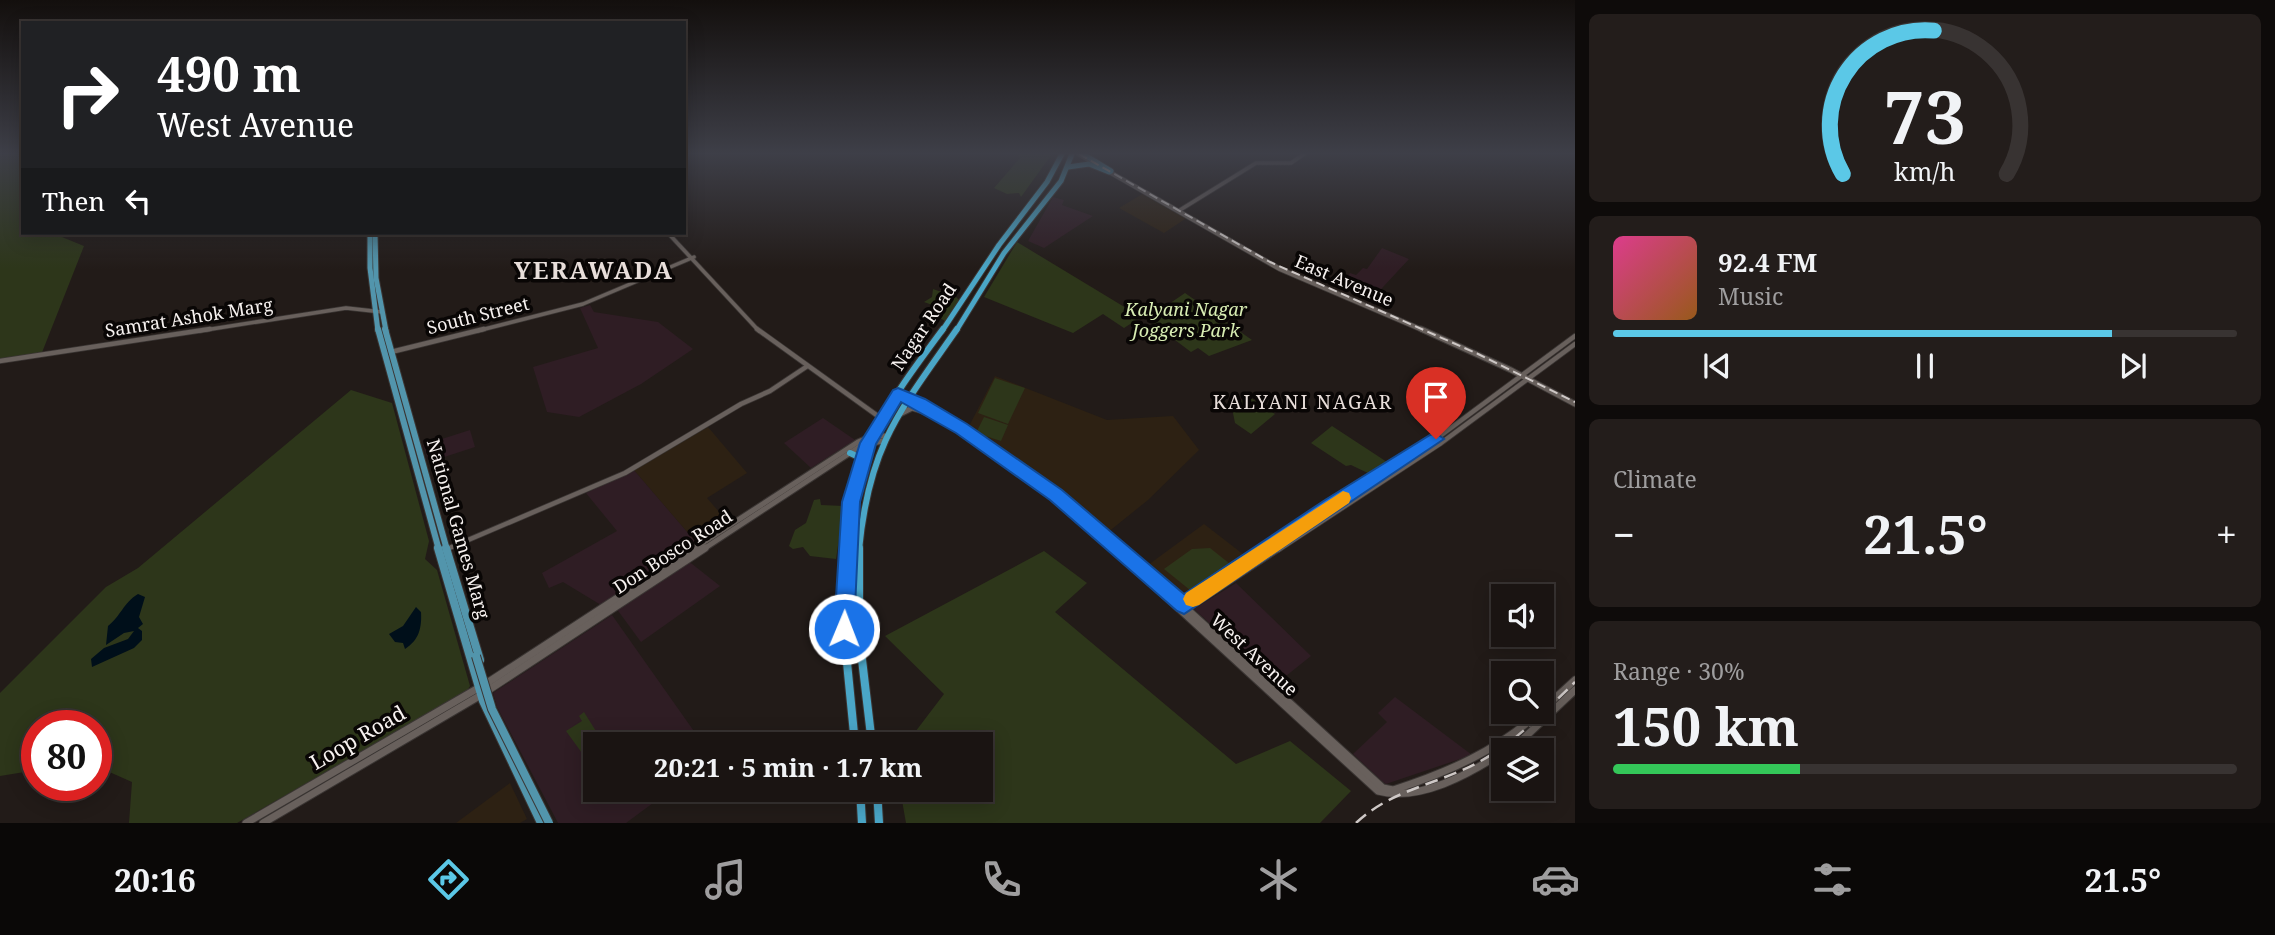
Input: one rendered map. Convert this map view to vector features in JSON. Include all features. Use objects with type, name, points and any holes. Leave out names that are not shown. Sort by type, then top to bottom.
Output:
[{"type":"highway","name":"Nagar Road","points":[[853,732],[846,676],[843,609],[850,508],[863,459],[870,439],[898,394],[1015,221],[1039,192]]},
{"type":"highway","name":"Nagar Road","points":[[870,732],[862,675],[858,610],[863,510],[885,439],[909,398],[1024,224],[1052,192]]},
{"type":"highway","points":[[1015,221],[1024,224]]},
{"type":"highway","points":[[849,453],[858,454],[863,459]]},
{"type":"highway","points":[[861,802],[862,823]]},
{"type":"highway","points":[[878,802],[879,823]]},
{"type":"main road","name":"East Avenue","points":[[1148,192],[1272,265],[1526,376],[1575,403]]},
{"type":"main road","name":"National Games Marg","points":[[370,235],[368,266],[388,353],[438,534],[447,549],[484,689]]},
{"type":"main road","name":"National Games Marg","points":[[375,235],[378,313]]},
{"type":"main road","name":"West Avenue","points":[[898,394],[961,429],[1056,495],[1184,608],[1382,791]]},
{"type":"main road","name":"West Avenue","points":[[898,416],[908,409],[921,409],[958,431],[1053,497],[1184,608]]},
{"type":"main road","name":"Don Bosco Road","points":[[484,689],[870,439],[885,439]]},
{"type":"main road","name":"Don Bosco Road","points":[[484,689],[870,439]]},
{"type":"main road","name":"National Games Marg","points":[[438,534],[435,540],[492,712],[547,823]]},
{"type":"main road","points":[[438,534],[491,713],[547,823]]},
{"type":"main road","points":[[1554,699],[1575,680]]},
{"type":"main road","name":"Loop Road","points":[[246,823],[484,689]]},
{"type":"main road","name":"Loop Road","points":[[264,823],[484,689]]},
{"type":"main road","points":[[1524,738],[1575,690]]},
{"type":"main road","points":[[1382,791],[1393,790],[1469,765],[1517,734],[1527,724]]},
{"type":"main road","points":[[1382,791],[1397,796],[1463,775],[1491,759]]},
{"type":"street","points":[[1181,210],[1207,192]]},
{"type":"street","points":[[670,235],[694,257],[759,331],[882,419]]},
{"type":"street","name":"South Street","points":[[388,353],[583,304],[694,257]]},
{"type":"street","name":"Samrat Ashok Marg","points":[[0,361],[346,308],[378,313]]},
{"type":"street","points":[[1184,608],[1441,443],[1575,336]]},
{"type":"street","points":[[1526,376],[1575,344]]},
{"type":"street","points":[[447,549],[625,472],[741,404],[771,391],[806,367]]},
{"type":"shaded area","points":[[1144,193],[1188,217],[1164,233],[1119,208]]},
{"type":"shaded area","points":[[1053,197],[1064,200],[1062,205],[1093,216],[1044,248],[1028,241]]},
{"type":"shaded area","points":[[1382,248],[1409,259],[1371,300],[1340,287],[1350,273],[1356,275],[1363,268],[1367,269]]},
{"type":"shaded area","points":[[590,305],[594,312],[658,322],[693,349],[641,384],[579,417],[547,412],[533,367],[598,348],[580,308]]},
{"type":"shaded area","points":[[995,376],[1107,420],[1173,416],[1199,450],[1148,500],[1107,533],[1064,497],[1059,489],[1049,486],[967,430]]},
{"type":"shaded area","points":[[823,418],[855,440],[811,468],[784,443]]},
{"type":"shaded area","points":[[708,427],[747,473],[707,498],[726,520],[695,541],[634,470]]},
{"type":"shaded area","points":[[470,430],[475,447],[429,462],[423,445]]},
{"type":"shaded area","points":[[634,470],[695,541],[601,605],[563,582],[549,588],[542,573],[617,531],[586,493]]},
{"type":"shaded area","points":[[1204,524],[1248,558],[1188,595],[1176,595],[1144,568]]},
{"type":"shaded area","points":[[687,560],[720,586],[641,642],[616,608]]},
{"type":"shaded area","points":[[1236,583],[1311,656],[1276,684],[1194,609]]},
{"type":"shaded area","points":[[612,615],[695,732],[583,732],[583,802],[654,802],[626,823],[558,823],[497,707],[493,693]]},
{"type":"shaded area","points":[[1395,697],[1472,755],[1386,784],[1383,782],[1353,754],[1387,722],[1378,713]]},
{"type":"shaded area","points":[[510,783],[527,819],[520,823],[456,823]]},
{"type":"green space","points":[[0,192],[21,192],[21,235],[57,235],[84,246],[41,355],[0,362]]},
{"type":"green space","points":[[1017,242],[1141,317],[1124,328],[1103,314],[1073,333],[984,297]]},
{"type":"green space","points":[[933,289],[960,301],[945,321],[940,318],[946,310],[924,302],[932,297]]},
{"type":"green space","name":"Kalyani Nagar Joggers Park","points":[[1185,293],[1252,340],[1209,356],[1198,348],[1191,352],[1147,319]]},
{"type":"green space","points":[[995,378],[1025,388],[1008,424],[978,413]]},
{"type":"green space","points":[[351,390],[392,403],[429,541],[425,559],[437,570],[470,686],[466,692],[237,823],[129,823],[132,782],[112,773],[112,710],[21,710],[21,773],[0,776],[0,693],[106,587],[138,568]]},
{"type":"green space","points":[[1248,396],[1275,414],[1251,434],[1235,423],[1232,408]]},
{"type":"green space","points":[[984,417],[1008,425],[1001,441],[976,433]]},
{"type":"green space","points":[[1332,426],[1390,464],[1372,475],[1351,465],[1346,466],[1311,443]]},
{"type":"green space","points":[[820,499],[821,505],[844,506],[836,559],[810,556],[803,547],[793,549],[789,546],[795,530],[806,523],[814,500]]},
{"type":"green space","points":[[1210,548],[1230,564],[1190,590],[1164,569],[1192,549]]},
{"type":"green space","points":[[1044,551],[1087,583],[1055,612],[1236,764],[1290,741],[1351,791],[1320,823],[906,823],[902,802],[993,802],[993,732],[915,732],[944,694],[885,636]]},
{"type":"green space","points":[[584,712],[596,732],[583,732],[583,754],[566,731],[582,721],[579,716]]},
{"type":"water","points":[[138,594],[145,597],[139,617],[143,624],[138,628],[142,631],[142,640],[134,648],[92,667],[91,659],[104,648],[128,639],[134,631],[124,633],[106,645],[108,626]]},
{"type":"water","points":[[416,607],[421,612],[420,628],[414,642],[405,649],[403,643],[395,642],[389,634],[403,626]]},
{"type":"railway","points":[[1147,192],[1270,262],[1478,354],[1575,402]]},
{"type":"railway","points":[[1356,823],[1398,795],[1460,771],[1503,747],[1575,682]]},
{"type":"slow traffic","points":[[1193,599],[1343,498]]},
{"type":"district","name":"YERAWADA","points":[[594,271]]},
{"type":"district","name":"KALYANI NAGAR","points":[[1303,402]]},
{"type":"route","points":[[844,629],[851,502],[868,443],[898,394],[919,403],[961,429],[1056,495],[1184,605],[1331,505],[1436,439]]}]
